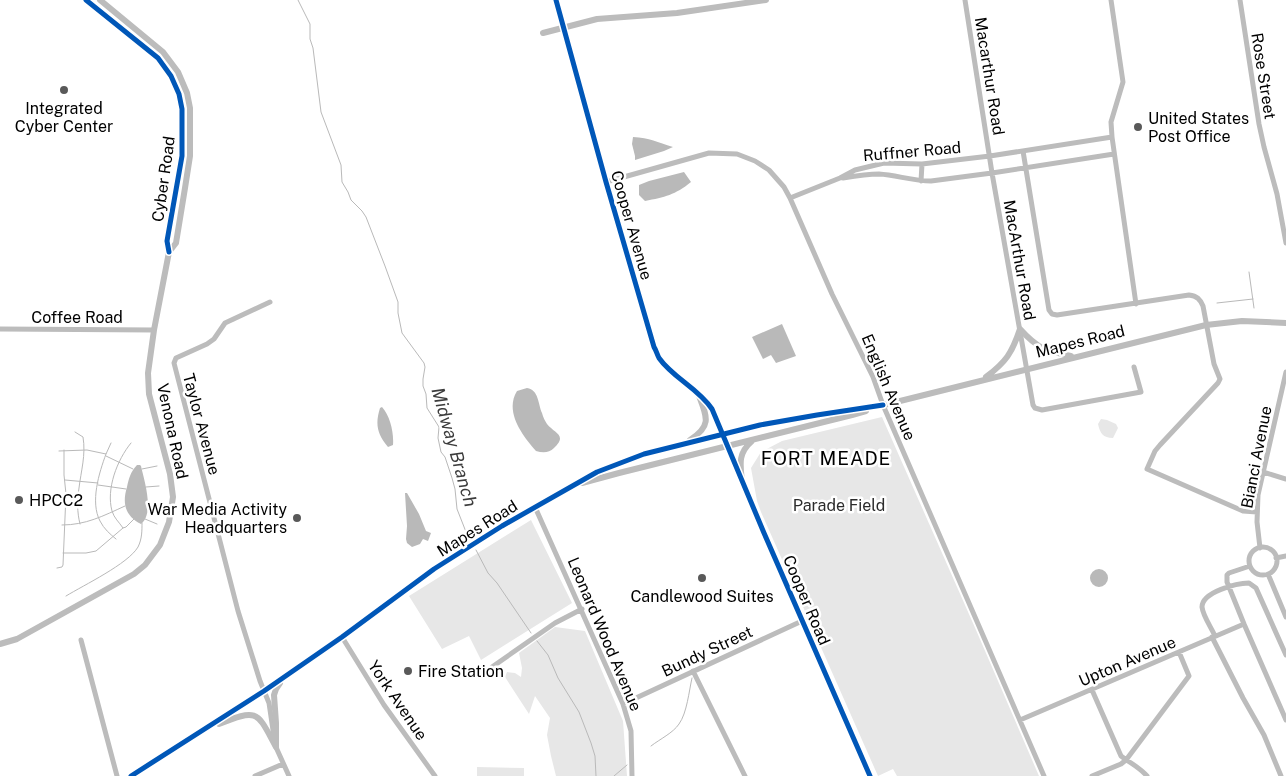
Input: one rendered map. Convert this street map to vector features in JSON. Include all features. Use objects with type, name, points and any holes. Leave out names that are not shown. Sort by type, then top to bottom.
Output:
[{"type":"street","name":"Cyber Road","points":[[86,0],[158,58],[171,76],[179,94],[183,126],[182,156],[167,241],[169,252]]},
{"type":"street","name":"Cyber Road","points":[[100,0],[151,40],[163,52],[178,72],[187,93],[191,126],[189,163],[176,243],[169,252]]},
{"type":"street","name":"Cooper Avenue","points":[[556,0],[654,347],[668,368],[708,403],[723,434]]},
{"type":"street","points":[[543,33],[597,19],[677,13],[766,0]]},
{"type":"street","name":"Macarthur Road","points":[[965,0],[990,156]]},
{"type":"street","points":[[1111,0],[1123,82],[1110,122],[1136,304]]},
{"type":"street","name":"Rose Street","points":[[1240,0],[1259,124],[1277,194],[1286,243]]},
{"type":"street","name":"Ruffner Road","points":[[790,198],[855,170],[884,163],[922,164],[990,156],[1112,137]]},
{"type":"street","points":[[1023,151],[1049,310],[1052,314],[1057,315],[1188,296],[1195,296],[1203,306],[1214,364],[1220,380],[1160,445],[1147,469],[1242,511],[1256,512]]},
{"type":"street","name":"English Avenue","points":[[606,182],[709,153],[737,154],[755,161],[769,170],[784,187],[832,294],[873,377],[883,405],[1044,776]]},
{"type":"street","name":"Ruffner Road","points":[[840,178],[879,174],[931,181],[1114,154]]},
{"type":"street","name":"MacArthur Road","points":[[990,156],[1035,408],[1042,410],[1140,392],[1134,367]]},
{"type":"street","points":[[879,164],[879,174]]},
{"type":"street","points":[[921,181],[922,164]]},
{"type":"street","name":"Venona Road","points":[[0,644],[17,638],[134,574],[145,565],[160,545],[169,522],[173,497],[170,474],[149,394],[148,373],[169,252]]},
{"type":"street","name":"Taylor Avenue","points":[[270,302],[225,324],[214,339],[176,358],[174,363],[238,611],[271,707],[276,747],[289,776]]},
{"type":"street","name":"Mapes Road","points":[[572,486],[852,415],[883,405],[1206,325],[1242,321],[1286,323]]},
{"type":"street","name":"Coffee Road","points":[[0,329],[154,330]]},
{"type":"street","points":[[983,380],[998,368],[1010,354],[1020,329],[1041,348],[1075,357]]},
{"type":"street","name":"Bianci Avenue","points":[[1260,548],[1256,512],[1258,495],[1286,372]]},
{"type":"street","points":[[686,443],[702,431],[706,424],[707,417],[699,394]]},
{"type":"street","points":[[1279,402],[1286,404]]},
{"type":"street","name":"Mapes Road","points":[[131,776],[264,691],[342,637],[434,569],[502,526],[597,472],[644,454],[723,434],[777,422],[883,405]]},
{"type":"street","name":"Cooper Road","points":[[723,434],[870,776]]},
{"type":"street","points":[[742,481],[741,455],[750,442],[756,439]]},
{"type":"street","points":[[1263,472],[1286,478]]},
{"type":"street","name":"Leonard Wood Avenue","points":[[536,507],[624,704],[631,731],[632,776]]},
{"type":"street","points":[[1260,548],[1269,548],[1276,558],[1276,567],[1268,574],[1257,574],[1250,566],[1250,555],[1260,548]]},
{"type":"street","points":[[1276,558],[1286,556]]},
{"type":"street","points":[[1250,566],[1230,573],[1226,578],[1228,587],[1286,720]]},
{"type":"street","points":[[1268,574],[1286,617]]},
{"type":"street","points":[[1281,776],[1264,735],[1243,698],[1214,636],[1204,613],[1202,604],[1204,600],[1208,596],[1228,587],[1249,583],[1256,588],[1286,655]]},
{"type":"street","points":[[492,667],[548,628],[582,609]]},
{"type":"street","name":"Bundy Street","points":[[624,704],[802,621]]},
{"type":"street","name":"Upton Avenue","points":[[1020,720],[1244,624]]},
{"type":"street","name":"York Avenue","points":[[342,637],[384,704],[435,776]]},
{"type":"street","points":[[81,640],[118,776]]},
{"type":"street","points":[[1092,776],[1122,764],[1126,760],[1190,676],[1179,652]]},
{"type":"street","points":[[693,671],[745,776]]},
{"type":"street","points":[[276,747],[274,694],[283,678]]},
{"type":"street","points":[[1092,690],[1122,756],[1147,776]]},
{"type":"street","points":[[206,728],[239,716],[252,715],[262,721],[276,747]]},
{"type":"street","points":[[255,776],[283,764]]},
{"type":"green space","name":"Parade Field","points":[[882,417],[1039,776],[897,776],[893,769],[878,776],[761,512],[751,468],[761,452],[782,441]]},
{"type":"green space","points":[[1101,419],[1116,424],[1118,428],[1113,438],[1104,436],[1101,432],[1098,424]]},
{"type":"green space","points":[[531,520],[572,603],[481,660],[469,636],[442,649],[409,596]]},
{"type":"green space","points":[[555,627],[585,631],[623,721],[627,776],[556,776],[547,735],[550,718],[535,696],[529,714],[505,677],[507,672],[515,673],[521,677],[522,668],[519,653]]},
{"type":"green space","points":[[477,767],[524,768],[524,776],[477,776]]},
{"type":"shaded area","points":[[633,137],[649,139],[673,147],[635,160],[632,144]]},
{"type":"shaded area","points":[[684,172],[691,182],[675,193],[645,201],[639,195],[639,185]]},
{"type":"shaded area","points":[[782,324],[796,356],[776,363],[771,355],[763,359],[752,337]]},
{"type":"shaded area","points":[[527,388],[534,391],[546,422],[560,437],[558,444],[548,452],[536,451],[521,431],[514,415],[514,399],[517,391]]},
{"type":"shaded area","points":[[382,407],[392,430],[393,445],[388,447],[381,438],[377,424],[378,414]]},
{"type":"shaded area","points":[[137,465],[141,466],[148,505],[145,519],[141,524],[131,517],[125,504],[129,478]]},
{"type":"shaded area","points":[[405,493],[407,493],[419,514],[426,531],[431,533],[428,541],[423,539],[420,544],[412,547],[407,543],[406,539]]},
{"type":"shaded area","points":[[1095,569],[1103,569],[1108,574],[1106,585],[1095,587],[1090,582],[1090,574]]},
{"type":"waterway","name":"Midway Branch","points":[[298,0],[310,24],[310,39],[313,48],[321,112],[341,165],[342,182],[351,200],[366,217],[398,302],[402,333],[424,363],[423,386],[426,394],[427,408],[439,427],[438,438],[441,452],[445,457],[452,478],[457,509],[468,537]]},
{"type":"waterway","points":[[1249,272],[1254,308]]},
{"type":"waterway","points":[[1217,303],[1253,299]]},
{"type":"waterway","points":[[75,432],[83,437],[84,444],[84,457],[78,492],[80,524]]},
{"type":"waterway","points":[[59,451],[87,450],[106,454],[111,443]]},
{"type":"waterway","points":[[131,443],[117,466],[110,493],[113,513],[123,528],[134,519]]},
{"type":"waterway","points":[[57,568],[63,565],[66,494],[64,450]]},
{"type":"waterway","points":[[106,454],[98,479],[96,505],[102,524],[116,539]]},
{"type":"waterway","points":[[106,456],[133,469]]},
{"type":"waterway","points":[[142,469],[157,466]]},
{"type":"waterway","points":[[65,480],[98,483]]},
{"type":"waterway","points":[[98,485],[126,489]]},
{"type":"waterway","points":[[146,487],[159,486]]},
{"type":"waterway","points":[[62,525],[87,522],[125,506]]},
{"type":"waterway","points":[[145,519],[157,524]]},
{"type":"waterway","points":[[66,596],[116,567],[133,554],[140,541],[142,523]]},
{"type":"waterway","points":[[63,553],[96,551],[123,528]]},
{"type":"waterway","name":"Midway Branch","points":[[476,550],[488,573],[531,633]]},
{"type":"waterway","name":"Midway Branch","points":[[537,641],[548,655],[558,678],[579,712],[595,756],[596,776]]},
{"type":"waterway","points":[[651,746],[670,733],[679,724],[686,708],[692,678]]},
{"type":"waterway","points":[[614,776],[627,765]]},
{"type":"cycle path","points":[[86,0],[158,58],[171,76],[179,94],[182,109],[182,156],[167,241],[169,252]]},
{"type":"cycle path","points":[[556,0],[654,347],[665,365],[700,395],[712,409],[870,776]]},
{"type":"cycle path","points":[[131,776],[264,691],[342,637],[434,569],[502,526],[597,472],[644,454],[760,425],[883,405]]},
{"type":"place","name":"Integrated Cyber Center","points":[[64,90]]},
{"type":"place","name":"United States Post Office","points":[[1138,127]]},
{"type":"place","name":"HPCC2","points":[[19,500]]},
{"type":"place","name":"War Media Activity Headquarters","points":[[297,518]]},
{"type":"place","name":"Candlewood Suites","points":[[702,578]]},
{"type":"place","name":"Fire Station","points":[[408,671]]},
{"type":"district","name":"FORT MEADE","points":[[826,458]]}]
